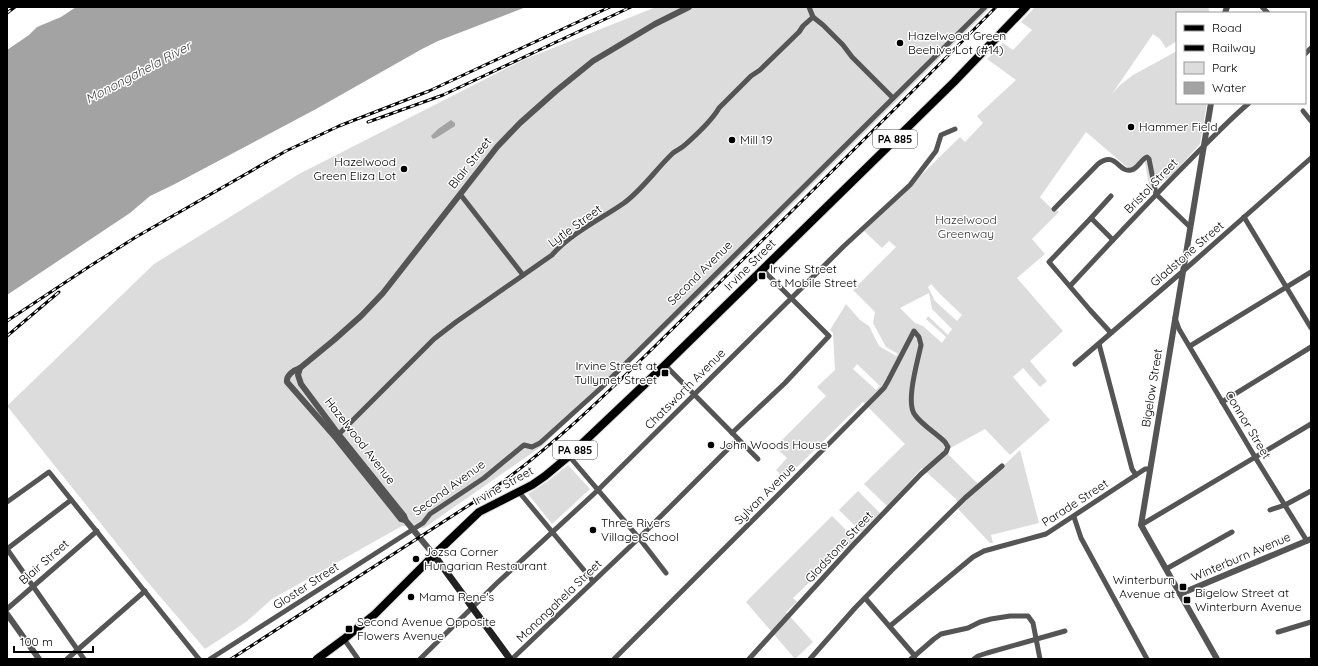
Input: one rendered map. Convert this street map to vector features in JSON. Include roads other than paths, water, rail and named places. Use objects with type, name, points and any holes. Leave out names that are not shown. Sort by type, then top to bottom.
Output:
[{"type":"main road","name":"Irvine Street","points":[[434,555],[473,518],[487,507],[519,492],[545,476],[569,456],[665,365],[954,82],[1026,7]]},
{"type":"main road","name":"Hazelwood Avenue","points":[[434,555],[511,659]]},
{"type":"main road","name":"PA 885","points":[[317,659],[375,614],[434,555]]},
{"type":"street","name":"Blair Street","points":[[289,383],[286,379],[288,376],[296,369],[300,368],[350,326],[383,293],[497,146],[508,135],[556,91],[593,61],[655,24],[688,7]]},
{"type":"street","points":[[809,7],[813,17],[843,45],[852,57],[893,98]]},
{"type":"street","name":"Second Avenue","points":[[413,529],[423,523],[430,514],[484,478],[524,445],[532,447],[540,443],[612,377],[985,7]]},
{"type":"street","name":"Lytle Street","points":[[338,436],[434,339],[552,255],[558,248],[581,231],[628,200],[674,153],[686,144],[751,76],[760,70],[813,17]]},
{"type":"street","name":"Bigelow Street","points":[[1141,525],[1211,104]]},
{"type":"street","name":"Bristol Street","points":[[1070,286],[1156,194],[1204,145],[1248,104]]},
{"type":"street","points":[[1303,111],[1311,121]]},
{"type":"street","name":"Chatsworth Avenue","points":[[420,659],[497,583],[597,491],[844,246],[910,185],[936,151],[942,134],[955,129]]},
{"type":"street","points":[[1054,209],[1103,160],[1111,159],[1126,170],[1131,170],[1135,169],[1146,156],[1149,159],[1156,194],[1190,227]]},
{"type":"street","name":"Gladstone Street","points":[[1075,364],[1311,158]]},
{"type":"street","points":[[460,194],[523,275]]},
{"type":"street","points":[[1111,196],[1048,262],[1111,333]]},
{"type":"street","points":[[1091,218],[1113,240]]},
{"type":"street","points":[[1244,218],[1311,328]]},
{"type":"street","points":[[732,433],[785,384],[829,336],[762,269]]},
{"type":"street","points":[[1190,346],[1311,272]]},
{"type":"street","name":"Connor Street","points":[[1175,317],[1179,329],[1255,457],[1285,506],[1309,540]]},
{"type":"street","name":"Sylvan Avenue","points":[[614,659],[884,388],[914,331],[919,337],[921,345],[911,394],[911,408],[914,415],[945,442],[948,447],[946,452]]},
{"type":"street","points":[[1099,344],[1132,469],[1136,475]]},
{"type":"street","points":[[1222,402],[1311,348]]},
{"type":"street","points":[[665,365],[758,460]]},
{"type":"street","name":"Hazelwood Avenue","points":[[300,368],[298,375],[302,384],[338,436],[401,518],[405,520],[434,555]]},
{"type":"street","name":"Hazelwood Avenue","points":[[289,383],[338,436]]},
{"type":"street","points":[[1217,659],[1141,525],[1311,424]]},
{"type":"street","name":"Monongahela Street","points":[[511,659],[639,538],[738,439]]},
{"type":"street","name":"Gladstone Street","points":[[749,659],[853,545],[921,474],[946,452]]},
{"type":"street","points":[[569,456],[597,491],[639,538],[666,573]]},
{"type":"street","points":[[810,659],[865,598],[965,498],[1002,466]]},
{"type":"street","name":"Parade Street","points":[[890,626],[973,556],[984,551],[1046,534],[1145,469],[1150,469]]},
{"type":"street","points":[[7,502],[48,472],[199,659]]},
{"type":"street","points":[[1270,510],[1285,506],[1311,491]]},
{"type":"street","points":[[519,492],[593,581]]},
{"type":"street","points":[[71,500],[7,549],[84,659]]},
{"type":"street","points":[[1074,517],[1081,538],[1147,659]]},
{"type":"street","name":"Gloster Street","points":[[210,659],[413,529]]},
{"type":"street","name":"Blair Street","points":[[7,610],[97,531]]},
{"type":"street","points":[[1166,569],[1232,532]]},
{"type":"street","name":"Winterburn Avenue","points":[[1180,594],[1309,540]]},
{"type":"street","points":[[67,659],[145,591]]},
{"type":"street","points":[[865,598],[890,626],[913,657],[941,634],[968,628],[980,622],[991,619],[1010,616],[1028,616],[1033,623],[1040,659]]},
{"type":"street","points":[[7,614],[39,659]]},
{"type":"street","points":[[1278,632],[1311,622]]},
{"type":"street","points":[[974,659],[987,653],[1065,631]]},
{"type":"street","points":[[344,639],[358,659]]},
{"type":"water","name":"Monongahela River","points":[[76,7],[526,7],[438,41],[422,49],[316,109],[150,196],[130,213],[7,295],[7,50],[29,35],[37,27],[61,17]]},
{"type":"water","points":[[451,120],[455,123],[455,126],[433,139],[431,136]]},
{"type":"railway","points":[[7,13],[15,7]]},
{"type":"railway","points":[[7,321],[136,237],[286,151],[339,126],[429,91],[610,7]]},
{"type":"railway","points":[[368,122],[443,95],[631,7]]},
{"type":"railway","points":[[231,659],[477,500],[539,453],[625,376],[996,7]]},
{"type":"railway","points":[[7,336],[59,292]]},
{"type":"place","name":"Hazelwood Green Beehive Lot (#14)","points":[[900,43]]},
{"type":"place","name":"Hammer Field","points":[[1131,127]]},
{"type":"place","name":"Mill 19","points":[[732,140]]},
{"type":"place","name":"Hazelwood Green Eliza Lot","points":[[404,169]]},
{"type":"place","name":"Irvine Street at Mobile Street","points":[[762,276]]},
{"type":"place","name":"Irvine Street at Tullymet Street","points":[[665,373]]},
{"type":"place","name":"John Woods House","points":[[711,445]]},
{"type":"place","name":"Three Rivers Village School","points":[[593,530]]},
{"type":"place","name":"Jozsa Corner Hungarian Restaurant","points":[[416,559]]},
{"type":"place","name":"Winterburn Avenue at","points":[[1183,587]]},
{"type":"place","name":"Mama Rene's","points":[[411,597]]},
{"type":"place","name":"Bigelow Street at Winterburn Avenue","points":[[1187,600]]},
{"type":"place","name":"Second Avenue Opposite Flowers Avenue","points":[[349,629]]},
{"type":"park label","name":"Hazelwood Greenway","points":[[966,227]]}]
